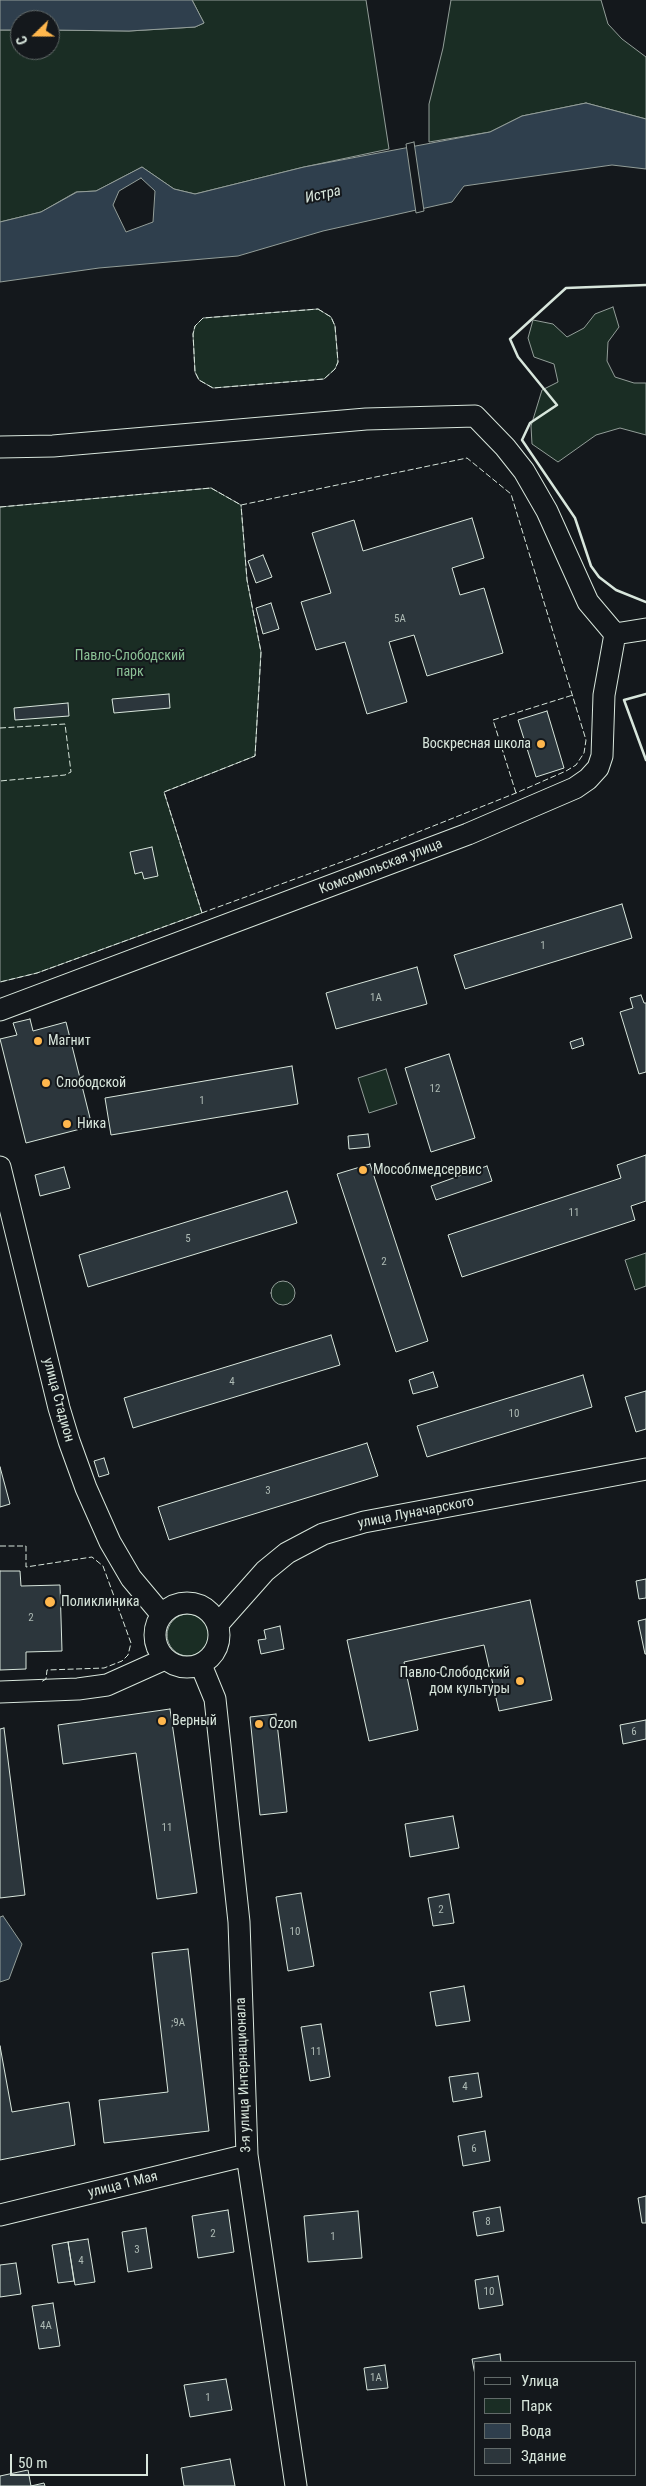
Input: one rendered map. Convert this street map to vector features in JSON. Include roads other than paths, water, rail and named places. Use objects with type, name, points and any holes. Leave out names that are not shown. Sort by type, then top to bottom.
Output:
[{"type":"street","points":[[0,447],[53,446],[366,419],[475,416],[505,447],[524,472],[547,511],[588,602],[615,634],[646,629]]},
{"type":"street","name":"Комсомольская улица","points":[[0,1010],[468,834],[575,788],[588,779],[598,768],[602,756],[604,695],[615,634]]},
{"type":"street","name":"улица Стадион","points":[[0,1167],[59,1408],[86,1488],[110,1542],[131,1578],[162,1615]]},
{"type":"street","name":"улица Луначарского","points":[[218,1624],[265,1571],[287,1553],[323,1534],[364,1522],[646,1469]]},
{"type":"street","points":[[181,1603],[203,1606],[212,1614],[218,1624],[220,1636],[218,1648],[211,1658],[201,1665],[182,1668],[165,1659],[158,1649],[155,1637],[156,1625],[170,1607],[181,1603]]},
{"type":"street","points":[[0,1692],[78,1689],[107,1685],[165,1659]]},
{"type":"street","name":"3-я улица Интернационала","points":[[201,1665],[215,1698],[239,1922],[247,2155],[296,2486]]},
{"type":"street","name":"улица 1 Мая","points":[[0,2215],[247,2155]]},
{"type":"water","points":[[0,0],[192,0],[204,23],[195,27],[129,31],[60,30],[60,10],[10,10],[10,30],[0,30]]},
{"type":"water","name":"Истра","points":[[586,103],[646,119],[646,169],[612,165],[464,186],[452,202],[323,231],[238,256],[99,268],[0,282],[0,222],[41,212],[77,192],[96,191],[142,167],[174,189],[195,194],[304,167],[490,132],[522,116]],"holes":[[[141,178],[155,191],[153,222],[126,232],[113,205],[119,191]]]},
{"type":"water","points":[[3,1916],[22,1944],[9,1979],[0,1982],[0,1917]]},
{"type":"place","name":"Воскресная школа","points":[[541,744]]},
{"type":"place","name":"Магнит","points":[[38,1041]]},
{"type":"place","name":"Слободской","points":[[46,1083]]},
{"type":"place","name":"Ника","points":[[67,1124]]},
{"type":"place","name":"Мособлмедсервис","points":[[363,1170]]},
{"type":"place","name":"Поликлиника","points":[[50,1602]]},
{"type":"place","name":"Павло-Слободский дом культуры","points":[[520,1681]]},
{"type":"place","name":"Верный","points":[[162,1721]]},
{"type":"place","name":"Ozon","points":[[259,1724]]},
{"type":"park label","name":"Павло-Слободский парк","points":[[130,664]]}]
